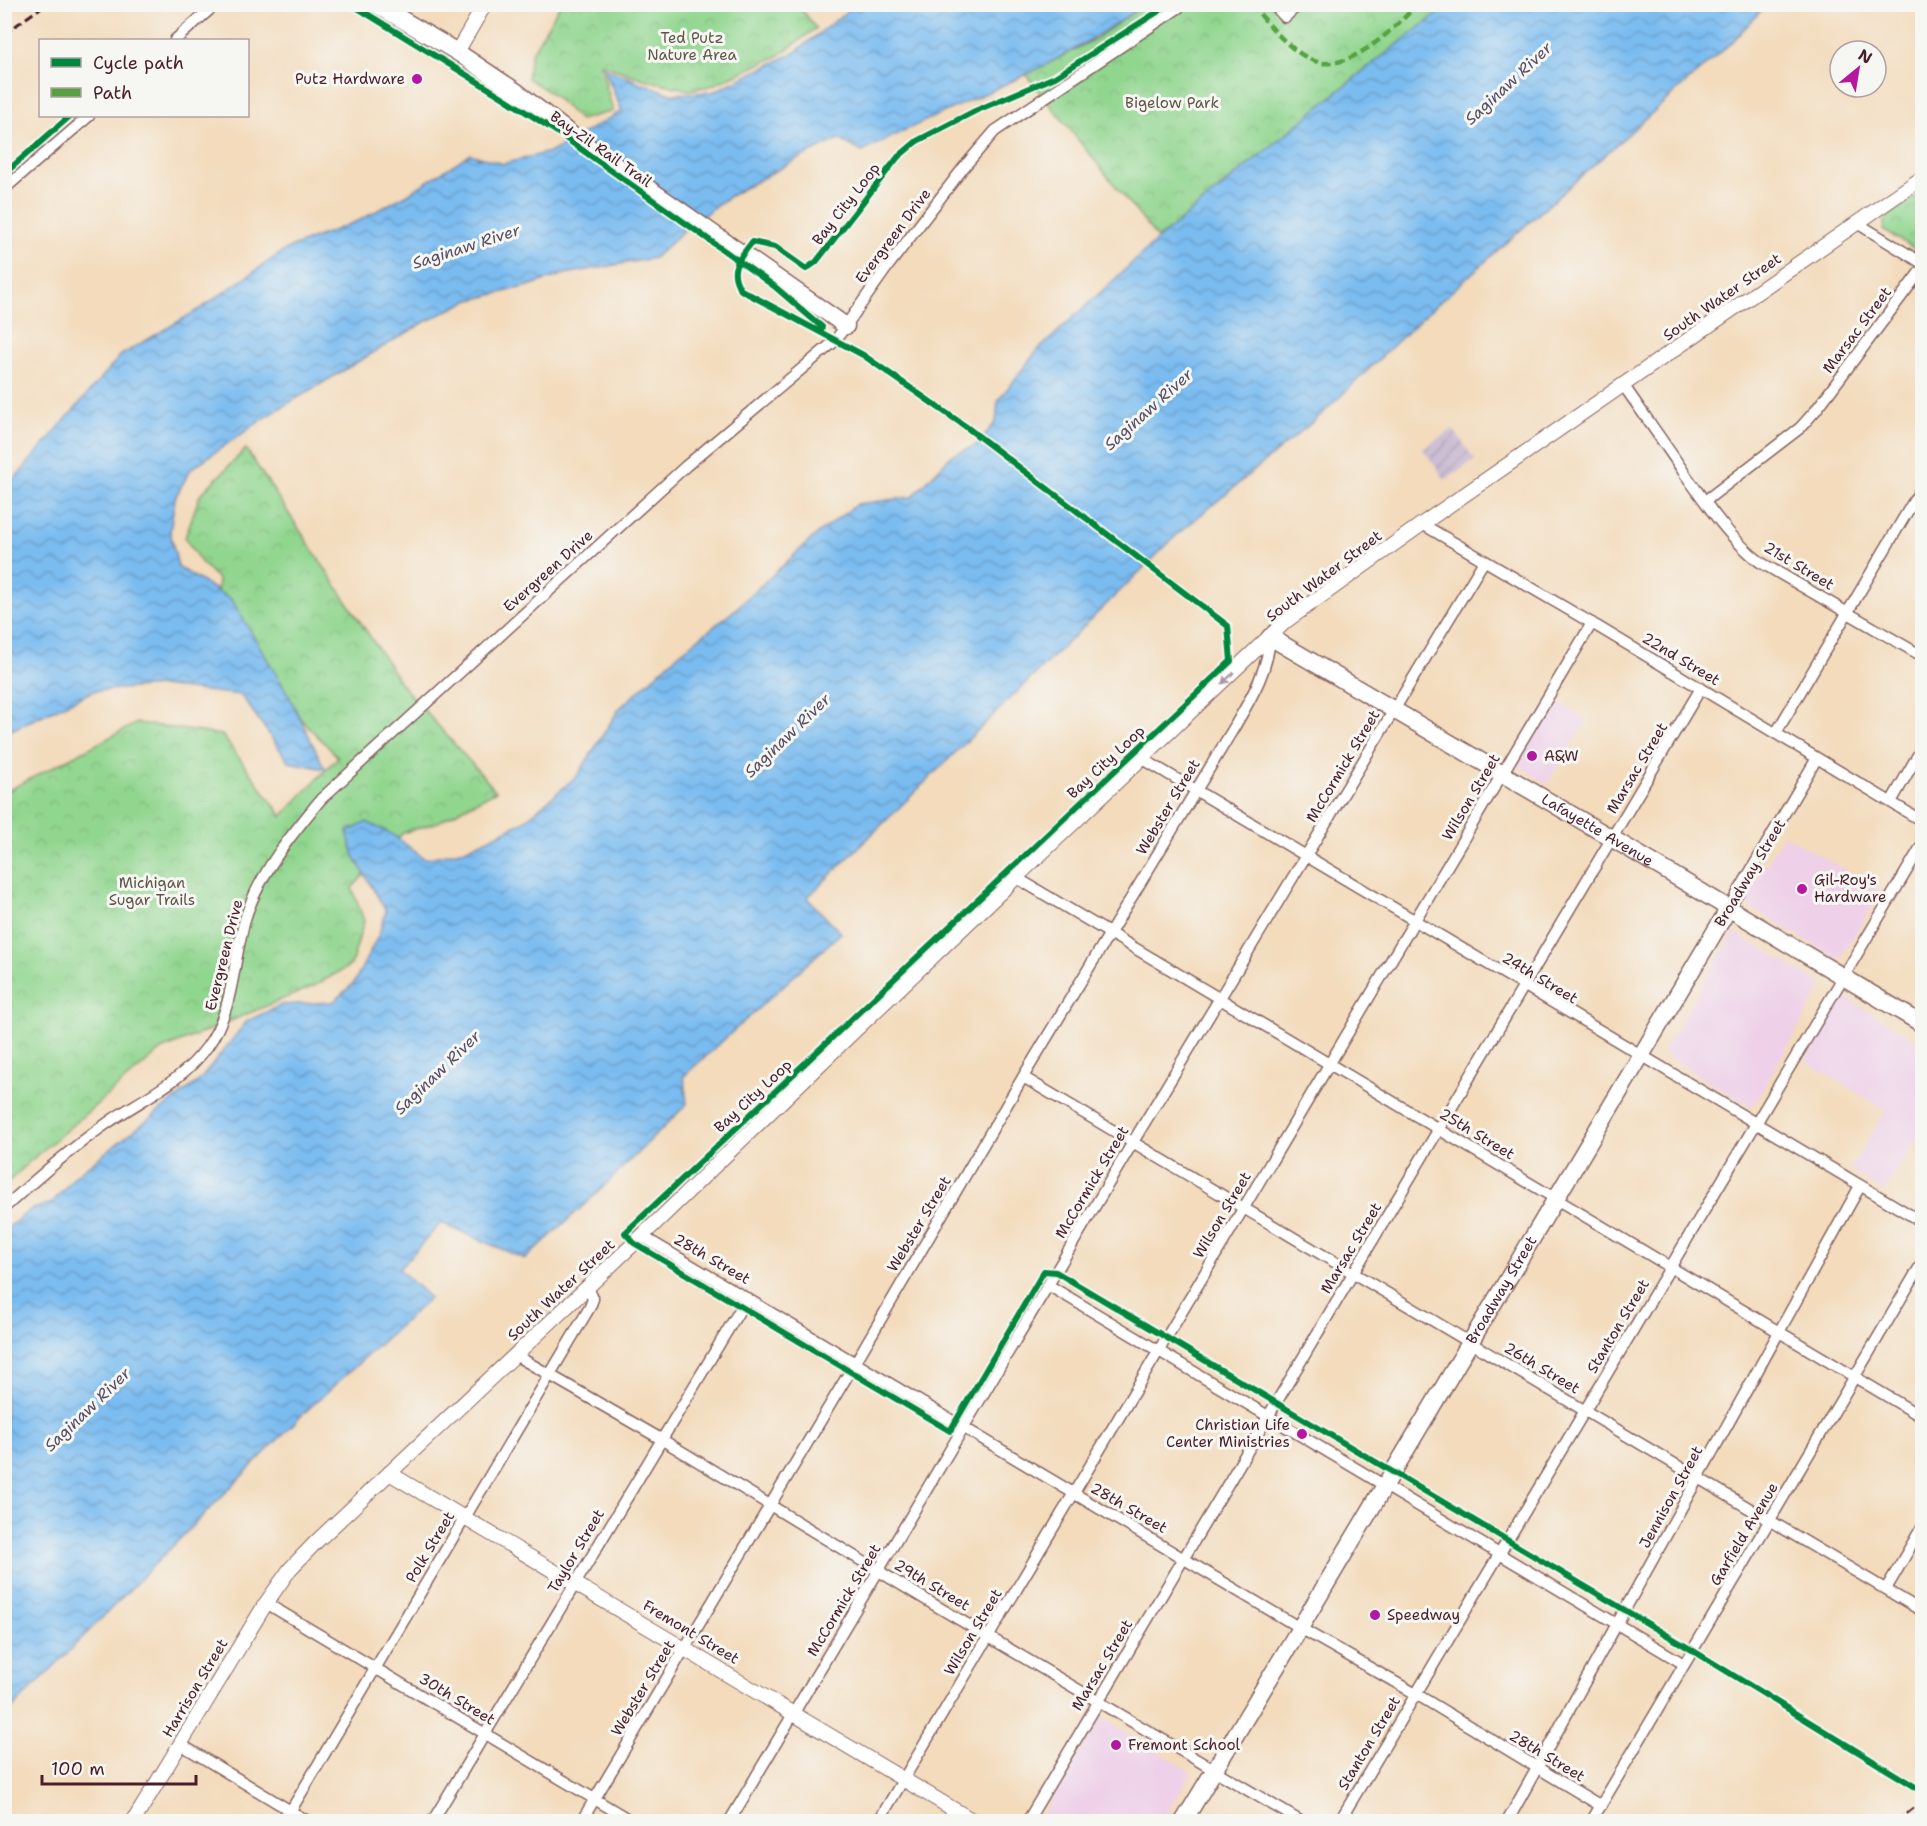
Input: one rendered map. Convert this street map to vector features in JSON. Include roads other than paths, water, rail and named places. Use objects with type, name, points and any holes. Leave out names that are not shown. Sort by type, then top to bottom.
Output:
[{"type":"main road","points":[[376,4],[457,52],[517,92],[572,135],[846,326]]},
{"type":"main road","name":"Lafayette Avenue","points":[[1270,637],[1923,1024]]},
{"type":"main road","name":"Broadway Street","points":[[1183,1821],[1729,908]]},
{"type":"street","points":[[176,39],[216,4]]},
{"type":"street","points":[[457,52],[485,4]]},
{"type":"street","name":"Evergreen Drive","points":[[4,1208],[53,1164],[107,1123],[165,1087],[191,1066],[207,1047],[221,1025],[233,987],[246,915],[260,882],[289,837],[321,799],[686,466],[835,340],[888,266],[995,130],[1184,4]]},
{"type":"street","points":[[1273,4],[1285,17],[1299,4]]},
{"type":"street","points":[[4,189],[88,117]]},
{"type":"street","name":"South Water Street","points":[[266,1603],[290,1569],[389,1473],[642,1236],[1287,621],[1422,524],[1923,178]]},
{"type":"street","points":[[1857,223],[1923,263]]},
{"type":"street","name":"Marsac Street","points":[[1705,501],[1800,428],[1923,269]]},
{"type":"street","name":"21st Street","points":[[1624,386],[1730,536],[1745,550],[1760,562],[1923,656]]},
{"type":"street","points":[[1776,733],[1923,487]]},
{"type":"street","name":"22nd Street","points":[[1422,524],[1923,821]]},
{"type":"street","name":"McCormick Street","points":[[729,1821],[1048,1285],[1484,561]]},
{"type":"street","name":"Wilson Street","points":[[878,1821],[1592,623]]},
{"type":"street","name":"Webster Street","points":[[581,1821],[1257,687],[1269,652],[1270,637]]},
{"type":"street","name":"Marsac Street","points":[[1027,1821],[1701,688]]},
{"type":"street","points":[[1891,802],[1923,748]]},
{"type":"street","name":"Broadway Street","points":[[1729,908],[1817,758]]},
{"type":"street","name":"24th Street","points":[[1143,759],[1923,1222]]},
{"type":"street","name":"Stanton Street","points":[[1339,1821],[1923,845]]},
{"type":"street","name":"25th Street","points":[[1017,878],[1923,1417]]},
{"type":"street","name":"26th Street","points":[[1023,1077],[1923,1611]]},
{"type":"street","name":"Jennison Street","points":[[1507,1821],[1860,1186]]},
{"type":"street","name":"28th Street","points":[[642,1236],[1601,1806]]},
{"type":"street","name":"Garfield Avenue","points":[[1592,1821],[1923,1263]]},
{"type":"street","points":[[1048,1285],[1684,1664]]},
{"type":"street","name":"Polk Street","points":[[284,1821],[590,1307],[593,1299],[588,1287]]},
{"type":"street","name":"Taylor Street","points":[[432,1821],[747,1298]]},
{"type":"street","name":"29th Street","points":[[515,1355],[1302,1821]]},
{"type":"street","name":"Fremont Street","points":[[389,1473],[975,1821]]},
{"type":"street","points":[[1886,1589],[1923,1527]]},
{"type":"street","name":"30th Street","points":[[266,1603],[633,1821]]},
{"type":"street","name":"Harrison Street","points":[[133,1821],[266,1603]]},
{"type":"street","points":[[180,1744],[309,1821]]},
{"type":"water","name":"Saginaw River","points":[[855,5],[1144,5],[1041,67],[862,152],[839,139],[797,159],[730,196],[689,226],[654,258],[565,274],[467,301],[423,323],[272,413],[191,469],[175,498],[170,532],[178,567],[232,600],[288,694],[325,769],[289,762],[241,695],[161,686],[93,691],[5,733],[5,485],[16,477],[121,355],[198,310],[287,249],[360,220],[408,194],[470,154],[503,164],[553,151],[622,111],[604,68],[670,94],[713,92],[794,53]]},
{"type":"water","name":"Saginaw River","points":[[1449,5],[1766,5],[1734,40],[1424,316],[1322,414],[1179,533],[807,898],[841,933],[684,1076],[687,1104],[595,1195],[525,1259],[441,1223],[399,1269],[430,1298],[303,1414],[5,1716],[5,1230],[30,1210],[52,1203],[76,1175],[200,1080],[247,1021],[281,1005],[333,1002],[354,983],[379,934],[386,911],[354,856],[347,832],[367,822],[393,835],[425,859],[465,850],[523,822],[578,775],[619,709],[680,653],[731,613],[816,535],[857,504],[912,497],[952,455],[975,446],[996,422],[998,401],[1036,352],[1158,239],[1358,75]]},
{"type":"railway","points":[[4,34],[46,4]]},
{"type":"railway","points":[[1896,1822],[1922,1801]]},
{"type":"place","name":"Putz Hardware","points":[[417,79]]},
{"type":"place","name":"A&W","points":[[1532,756]]},
{"type":"place","name":"Gil-Roy's Hardware","points":[[1802,889]]},
{"type":"place","name":"Christian Life Center Ministries","points":[[1302,1434]]},
{"type":"place","name":"Speedway","points":[[1375,1615]]},
{"type":"place","name":"Fremont School","points":[[1116,1745]]},
{"type":"park label","name":"Ted Putz Nature Area","points":[[692,46]]},
{"type":"park label","name":"Bigelow Park","points":[[1172,103]]},
{"type":"park label","name":"Michigan Sugar Trails","points":[[152,892]]}]
